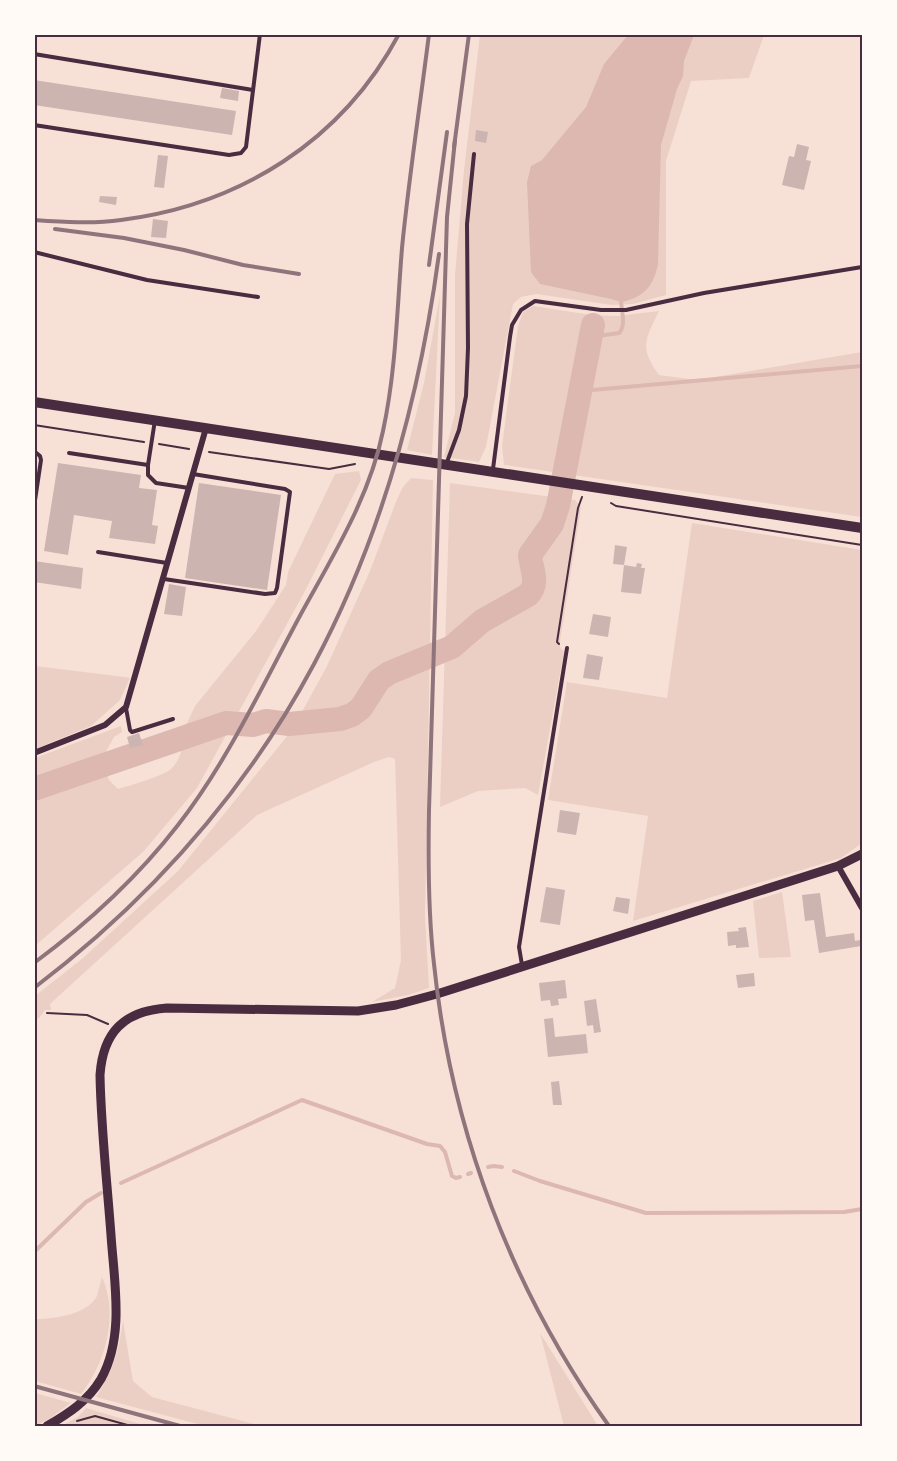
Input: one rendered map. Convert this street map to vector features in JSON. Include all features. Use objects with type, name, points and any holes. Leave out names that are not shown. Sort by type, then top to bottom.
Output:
[{"type":"main road","points":[[34,402],[549,482],[578,491],[862,528]]},
{"type":"street","points":[[34,753],[105,725],[126,707],[207,428]]},
{"type":"street","points":[[47,1426],[86,1400],[110,1358],[114,1338],[115,1293],[100,1075],[103,1051],[116,1028],[123,1022],[139,1013],[161,1008],[324,1012],[376,1010],[437,994],[838,866],[862,854]]},
{"type":"street","points":[[838,866],[862,908]]},
{"type":"lane","points":[[34,125],[229,155],[241,153],[246,147],[260,34]]},
{"type":"lane","points":[[34,54],[253,90]]},
{"type":"lane","points":[[446,466],[459,430],[466,396],[467,224],[474,154]]},
{"type":"lane","points":[[34,252],[147,280],[258,297]]},
{"type":"lane","points":[[493,473],[510,337],[521,310],[535,301],[601,310],[626,310],[704,293],[862,267]]},
{"type":"lane","points":[[155,420],[148,475],[156,483],[189,488]]},
{"type":"lane","points":[[34,451],[38,453],[41,460],[34,507]]},
{"type":"lane","points":[[69,453],[148,465]]},
{"type":"lane","points":[[164,579],[265,594],[275,593],[277,588],[290,492],[285,489],[193,474]]},
{"type":"lane","points":[[99,552],[168,563]]},
{"type":"lane","points":[[522,966],[519,947],[567,648]]},
{"type":"lane","points":[[126,707],[132,732],[173,719]]},
{"type":"path","points":[[34,426],[329,469],[360,463]]},
{"type":"path","points":[[567,648],[557,642],[579,508],[578,491]]},
{"type":"path","points":[[610,502],[616,506],[862,545]]},
{"type":"path","points":[[47,1013],[87,1015],[116,1028]]},
{"type":"path","points":[[62,1418],[76,1421],[95,1416],[131,1426]]},
{"type":"shaded area","points":[[480,35],[764,35],[749,78],[691,81],[666,161],[666,295],[633,304],[612,305],[536,294],[521,297],[513,304],[486,447],[479,462],[444,457],[455,413],[455,275],[464,170]]},
{"type":"shaded area","points":[[628,35],[694,35],[684,61],[683,76],[661,145],[658,264],[654,278],[647,289],[636,297],[621,302],[540,284],[531,272],[527,182],[531,166],[542,160],[586,107],[604,64]]},
{"type":"shaded area","points":[[440,295],[432,455],[407,450],[424,383]]},
{"type":"shaded area","points":[[533,306],[592,315],[617,316],[659,311],[646,343],[649,357],[659,375],[697,380],[862,352],[862,517],[504,465],[502,446],[518,326],[523,312]]},
{"type":"shaded area","points":[[359,471],[361,480],[305,591],[197,788],[144,851],[35,946],[35,758],[121,726],[122,732],[114,737],[102,759],[109,780],[118,789],[171,769],[181,752],[182,734],[195,706],[256,631],[286,585],[288,572],[335,474]]},
{"type":"shaded area","points":[[411,478],[433,480],[425,917],[429,988],[372,1002],[395,988],[401,960],[395,759],[389,757],[257,815],[50,1004],[51,1010],[45,1010],[35,1020],[35,996],[83,958],[178,871],[292,730],[327,666],[370,571],[397,499]]},
{"type":"shaded area","points":[[450,483],[575,500],[581,507],[560,641],[560,647],[564,652],[538,795],[525,788],[478,791],[440,807]]},
{"type":"shaded area","points":[[692,523],[862,550],[862,843],[841,858],[633,921],[648,816],[548,800],[567,682],[667,698]]},
{"type":"shaded area","points":[[35,666],[130,678],[120,700],[91,726],[35,749]]},
{"type":"shaded area","points":[[782,892],[791,957],[759,958],[753,901]]},
{"type":"shaded area","points":[[102,1277],[107,1291],[109,1322],[103,1353],[90,1382],[81,1394],[35,1381],[35,1319],[60,1317],[86,1308],[97,1296]]},
{"type":"shaded area","points":[[123,1321],[133,1381],[152,1397],[262,1426],[205,1426],[96,1397],[114,1361]]},
{"type":"shaded area","points":[[540,1333],[598,1426],[564,1426]]},
{"type":"shaded area","points":[[35,1393],[71,1403],[35,1426]]},
{"type":"shaded area","points":[[86,1408],[147,1426],[61,1426],[78,1417]]},
{"type":"building","points":[[34,80],[236,111],[232,135],[34,105]]},
{"type":"building","points":[[222,88],[239,91],[238,101],[220,98]]},
{"type":"building","points":[[476,130],[488,132],[486,143],[475,141]]},
{"type":"building","points":[[797,144],[809,147],[806,160],[811,161],[804,190],[782,185],[789,156],[794,157]]},
{"type":"building","points":[[158,155],[168,156],[164,188],[154,187]]},
{"type":"building","points":[[100,196],[117,197],[116,205],[99,202]]},
{"type":"building","points":[[153,219],[168,221],[166,238],[151,237]]},
{"type":"building","points":[[58,463],[141,475],[139,488],[157,490],[152,525],[158,526],[155,544],[109,538],[112,521],[74,515],[68,555],[44,551]]},
{"type":"building","points":[[199,483],[281,495],[267,590],[185,578]]},
{"type":"building","points":[[615,545],[627,547],[624,565],[613,564]]},
{"type":"building","points":[[34,561],[83,568],[81,589],[34,582]]},
{"type":"building","points":[[637,563],[642,564],[641,568],[645,568],[641,594],[621,592],[624,565],[636,567]]},
{"type":"building","points":[[169,584],[186,587],[182,616],[164,614]]},
{"type":"building","points":[[593,614],[611,617],[608,637],[589,634]]},
{"type":"building","points":[[587,654],[603,657],[599,680],[583,678]]},
{"type":"building","points":[[139,733],[143,745],[130,748],[127,737]]},
{"type":"building","points":[[560,810],[580,813],[576,835],[557,832]]},
{"type":"building","points":[[546,887],[565,890],[560,925],[540,922]]},
{"type":"building","points":[[820,893],[826,937],[854,933],[855,941],[860,940],[861,946],[819,953],[814,920],[805,921],[802,895]]},
{"type":"building","points":[[616,897],[630,899],[628,914],[613,911]]},
{"type":"building","points":[[746,927],[749,947],[728,946],[727,932],[739,931],[738,928]]},
{"type":"building","points":[[754,973],[755,986],[738,988],[736,975]]},
{"type":"building","points":[[565,980],[567,998],[558,999],[559,1005],[551,1006],[550,1000],[541,1001],[539,983]]},
{"type":"building","points":[[596,999],[601,1032],[594,1033],[593,1025],[587,1026],[584,1001]]},
{"type":"building","points":[[553,1018],[555,1037],[586,1034],[588,1053],[548,1057],[544,1019]]},
{"type":"building","points":[[559,1081],[562,1105],[553,1105],[551,1082]]},
{"type":"waterway","points":[[591,337],[619,333],[623,323],[621,302]]},
{"type":"waterway","points":[[34,789],[226,723],[253,725],[266,721],[289,724],[340,719],[352,715],[361,708],[379,680],[389,673],[452,647],[482,621],[528,595],[534,586],[530,555],[552,524],[558,506],[593,325]]},
{"type":"waterway","points":[[581,391],[862,366]]},
{"type":"waterway","points":[[121,1183],[302,1100],[427,1144],[440,1146],[445,1152],[452,1176],[460,1177]]},
{"type":"waterway","points":[[488,1167],[502,1167]]},
{"type":"waterway","points":[[514,1171],[646,1213],[844,1212],[862,1209]]},
{"type":"waterway","points":[[34,1252],[86,1202],[101,1193]]},
{"type":"railway","points":[[34,220],[67,222],[121,220],[165,212],[207,200],[246,183],[283,162],[317,136],[348,106],[376,72],[399,34]]},
{"type":"railway","points":[[34,963],[74,932],[129,881],[162,845],[196,800],[244,722],[360,502],[377,455],[391,386],[402,248],[429,34]]},
{"type":"railway","points":[[454,147],[469,34]]},
{"type":"railway","points":[[429,265],[447,132]]},
{"type":"railway","points":[[455,140],[447,217],[429,810],[429,887],[434,964],[442,1026],[455,1087],[471,1148],[491,1207],[515,1264],[543,1320],[574,1374],[609,1426]]},
{"type":"railway","points":[[55,229],[124,238],[243,265],[299,274]]},
{"type":"railway","points":[[34,988],[121,915],[196,837],[260,753],[314,664],[358,570],[393,470],[420,365],[439,254]]},
{"type":"railway","points":[[34,1386],[180,1426]]}]
